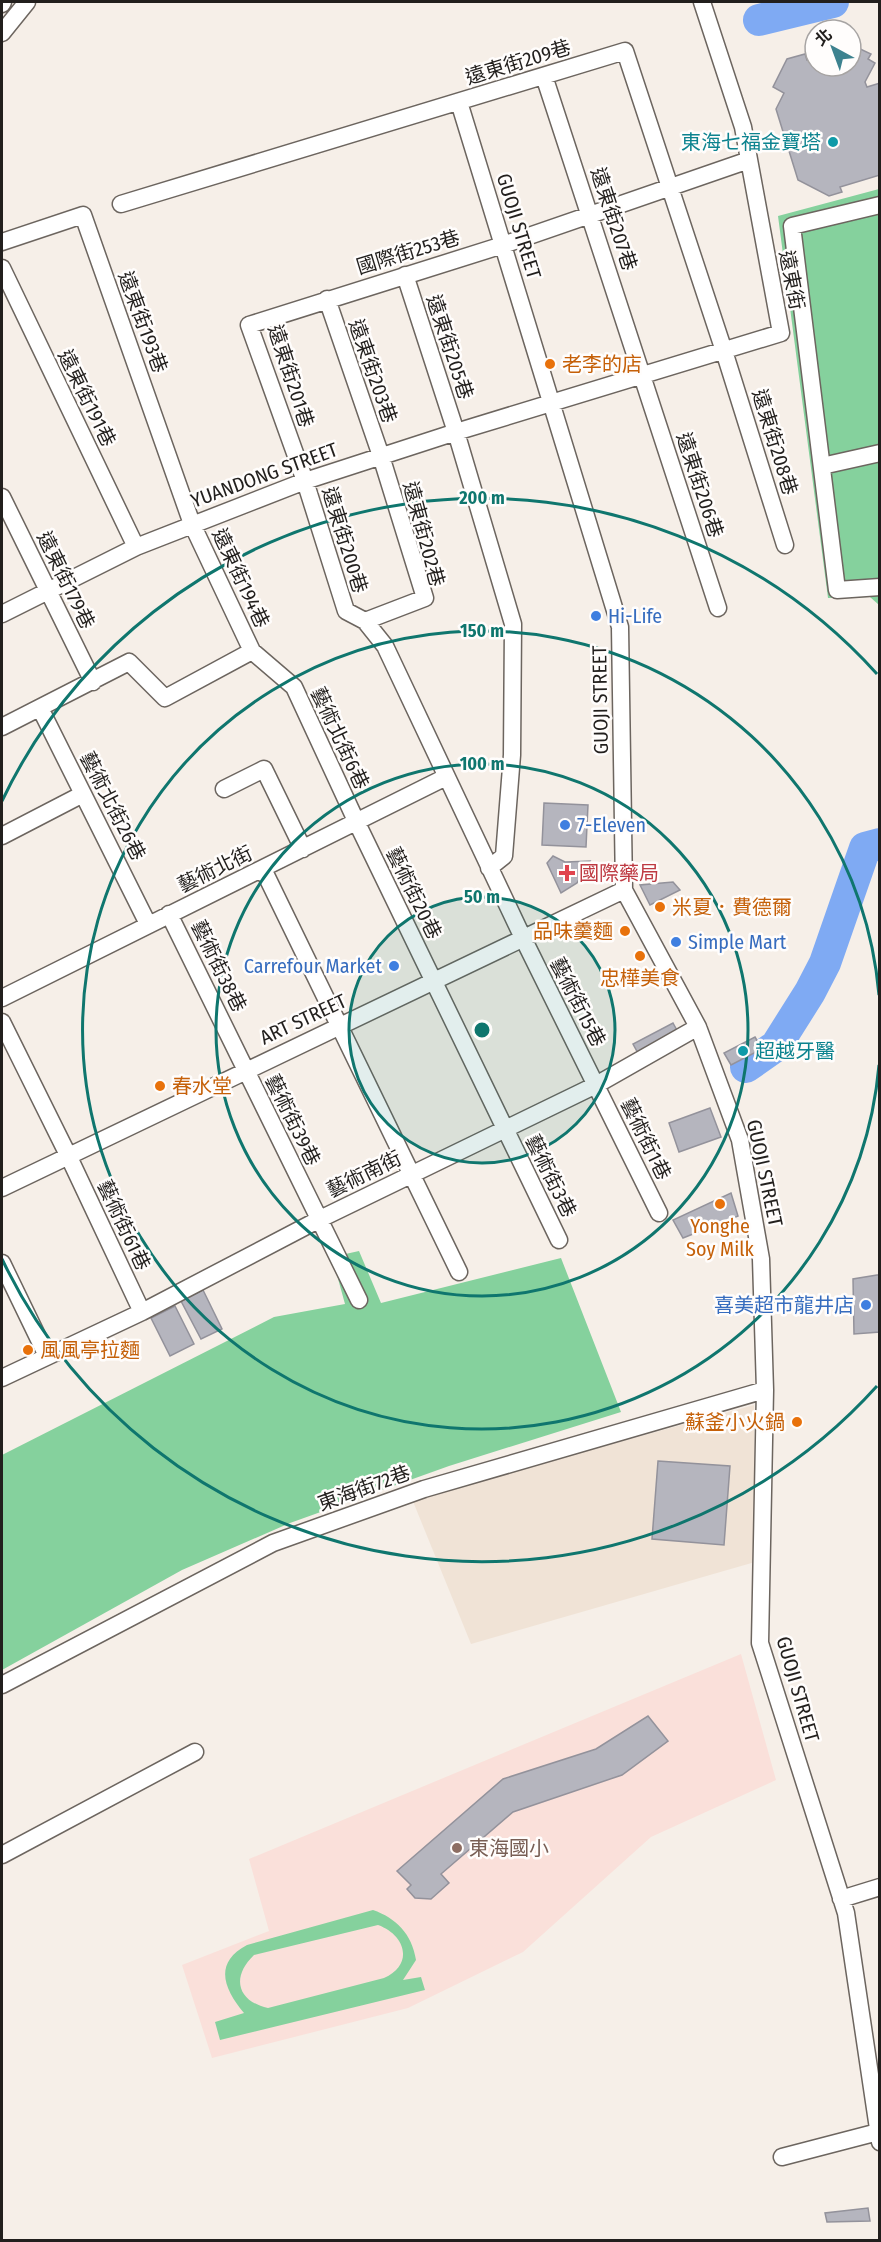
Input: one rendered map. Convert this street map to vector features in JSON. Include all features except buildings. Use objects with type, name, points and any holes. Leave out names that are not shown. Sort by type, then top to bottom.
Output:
[{"type":"street","points":[[2,33],[27,2]]},
{"type":"street","name":"遠東街","points":[[551,403],[781,333],[743,126],[702,2]]},
{"type":"street","name":"遠東街209巷","points":[[121,204],[626,51],[724,351]]},
{"type":"street","name":"遠東街207巷","points":[[544,76],[591,214],[642,376]]},
{"type":"street","name":"GUOJI STREET","points":[[459,102],[620,627],[624,890],[698,1027],[740,1140],[761,1259],[765,1390],[760,1643],[846,1913],[879,2137]]},
{"type":"street","name":"國際街253巷","points":[[327,299],[503,245],[749,160]]},
{"type":"street","points":[[879,205],[792,226],[837,591],[879,587]]},
{"type":"street","name":"遠東街193巷","points":[[2,242],[82,215],[192,524]]},
{"type":"street","name":"遠東街191巷","points":[[2,268],[136,547]]},
{"type":"street","name":"遠東街205巷","points":[[405,275],[456,432],[513,624],[513,755],[504,856],[489,868]]},
{"type":"street","name":"遠東街203巷","points":[[327,299],[381,456]]},
{"type":"street","name":"遠東街201巷","points":[[305,481],[249,325],[327,299]]},
{"type":"street","name":"遠東街208巷","points":[[724,351],[785,545]]},
{"type":"street","name":"遠東街206巷","points":[[642,376],[718,608]]},
{"type":"street","name":"YUANDONG STREET","points":[[2,614],[136,547],[192,524],[305,481],[551,403]]},
{"type":"street","points":[[822,466],[879,453]]},
{"type":"street","name":"遠東街202巷","points":[[365,621],[424,598],[381,456]]},
{"type":"street","name":"遠東街200巷","points":[[305,481],[346,611],[365,621]]},
{"type":"street","name":"遠東街179巷","points":[[2,497],[93,682]]},
{"type":"street","name":"遠東街194巷","points":[[192,524],[252,651]]},
{"type":"street","name":"藝術街15巷","points":[[365,621],[385,646],[489,868],[596,1084]]},
{"type":"street","points":[[2,727],[129,662],[165,698],[252,651]]},
{"type":"street","name":"藝術北街6巷","points":[[252,651],[294,687],[357,823]]},
{"type":"street","name":"藝術北街26巷","points":[[40,708],[148,924]]},
{"type":"street","points":[[225,789],[264,769],[303,849]]},
{"type":"street","name":"藝術北街","points":[[2,998],[446,777]]},
{"type":"street","points":[[2,836],[83,794]]},
{"type":"street","name":"藝術街20巷","points":[[357,823],[506,1130]]},
{"type":"street","points":[[263,868],[459,1272]]},
{"type":"street","name":"ART STREET","points":[[2,1188],[624,890]]},
{"type":"street","name":"藝術街38巷","points":[[169,914],[246,1070]]},
{"type":"street","name":"藝術街61巷","points":[[2,1022],[142,1312]]},
{"type":"street","name":"藝術南街","points":[[2,1378],[142,1312],[318,1220],[506,1130],[596,1084],[698,1027]]},
{"type":"street","name":"藝術街39巷","points":[[246,1070],[359,1300]]},
{"type":"street","name":"藝術街1巷","points":[[596,1084],[658,1213]]},
{"type":"street","name":"藝術街3巷","points":[[506,1130],[560,1240]]},
{"type":"street","points":[[2,1263],[47,1356]]},
{"type":"street","name":"東海街72巷","points":[[2,1685],[273,1543],[424,1489],[765,1390]]},
{"type":"street","points":[[2,1855],[195,1752]]},
{"type":"street","points":[[841,1899],[879,1887]]},
{"type":"street","points":[[782,2157],[879,2137]]},
{"type":"shaded area","points":[[754,1405],[755,1562],[471,1644],[412,1499]]},
{"type":"shaded area","name":"東海國小","points":[[741,1654],[776,1780],[651,1837],[523,1952],[408,2008],[212,2058],[182,1965],[269,1931],[249,1859]]},
{"type":"green space","points":[[879,189],[879,605],[870,597],[828,598],[778,216]]},
{"type":"green space","points":[[359,1251],[381,1303],[561,1258],[621,1412],[449,1466],[290,1523],[182,1570],[2,1670],[2,1455],[274,1317],[345,1304],[332,1257]]},
{"type":"green space","points":[[373,1910],[396,1922],[407,1935],[416,1960],[403,1980],[421,1977],[425,1990],[220,2040],[215,2022],[244,2013],[231,1995],[225,1977],[229,1960],[247,1945]],"holes":[[[378,1925],[388,1930],[400,1943],[403,1958],[400,1966],[384,1978],[268,2008],[250,2000],[241,1987],[242,1972],[254,1955]]]},
{"type":"waterway","points":[[759,20],[833,2]]},
{"type":"waterway","points":[[746,1067],[776,1046],[810,992],[825,963],[865,848],[880,844]]},
{"type":"place","name":"東海七福金寶塔","points":[[833,142]]},
{"type":"place","name":"老李的店","points":[[550,364]]},
{"type":"place","name":"Hi-Life","points":[[596,616]]},
{"type":"place","name":"7-Eleven","points":[[565,825]]},
{"type":"place","name":"國際藥局","points":[[567,873]]},
{"type":"place","name":"米夏．費德爾","points":[[660,907]]},
{"type":"place","name":"品味羹麵","points":[[625,931]]},
{"type":"place","name":"Simple Mart","points":[[676,942]]},
{"type":"place","name":"忠樺美食","points":[[640,956]]},
{"type":"place","name":"Carrefour Market","points":[[394,966]]},
{"type":"place","name":"超越牙醫","points":[[743,1051]]},
{"type":"place","name":"春水堂","points":[[160,1086]]},
{"type":"place","name":"Yonghe Soy Milk","points":[[720,1204]]},
{"type":"place","name":"喜美超市龍井店","points":[[866,1305]]},
{"type":"place","name":"風風亭拉麵","points":[[28,1350]]},
{"type":"place","name":"蘇釜小火鍋","points":[[797,1422]]},
{"type":"place","name":"東海國小","points":[[457,1848]]}]
